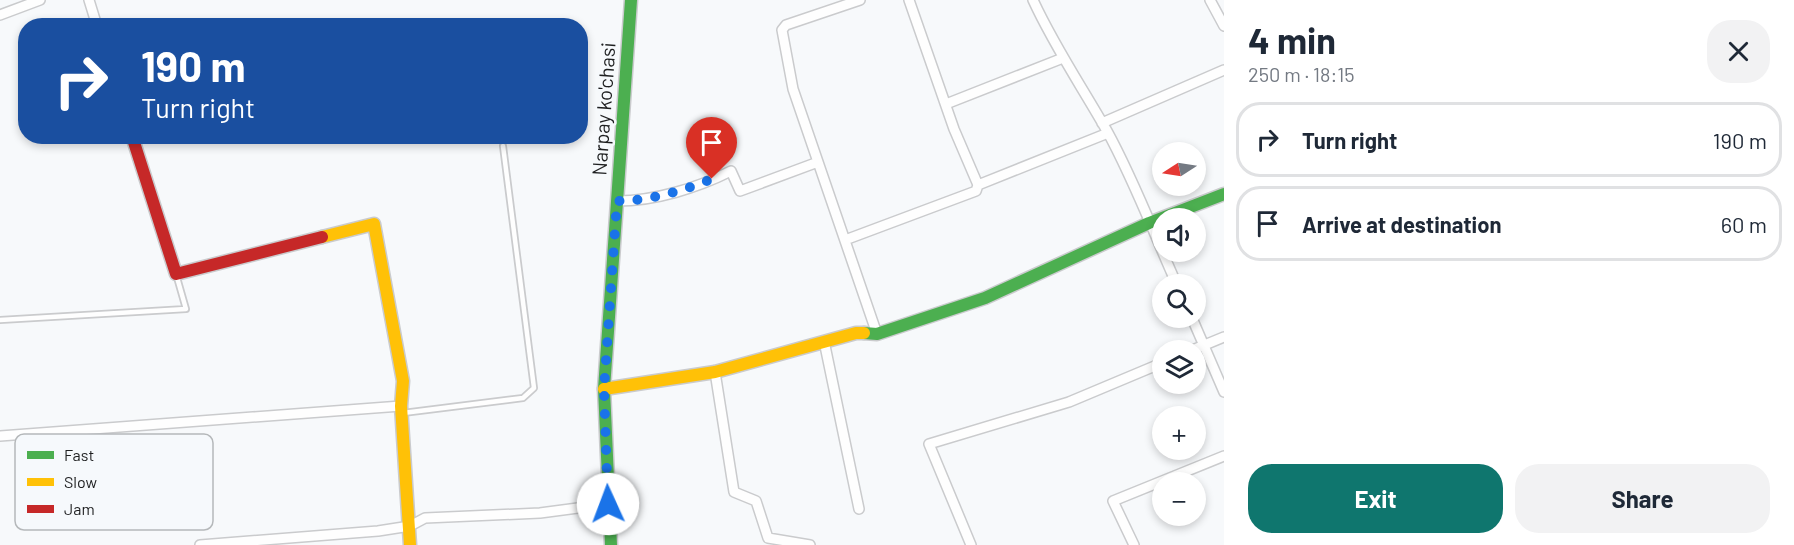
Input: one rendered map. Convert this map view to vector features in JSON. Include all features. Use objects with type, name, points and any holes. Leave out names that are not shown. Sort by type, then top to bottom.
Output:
[{"type":"street","points":[[0,15],[40,0]]},
{"type":"street","points":[[89,0],[95,18]]},
{"type":"street","name":"Narpay ko'chasi","points":[[611,545],[604,389],[631,0]]},
{"type":"street","points":[[860,0],[841,3],[786,25],[782,30],[793,89],[877,334]]},
{"type":"street","points":[[845,240],[976,191],[978,185],[954,129],[909,0]]},
{"type":"street","points":[[1033,0],[1049,35],[1108,133],[1172,274]]},
{"type":"street","points":[[1210,0],[1224,26]]},
{"type":"street","points":[[946,104],[1063,58]]},
{"type":"street","points":[[1102,123],[1224,70]]},
{"type":"street","points":[[978,185],[1108,133]]},
{"type":"street","points":[[135,144],[176,274],[374,224],[401,373],[410,545]]},
{"type":"street","points":[[617,201],[640,201],[696,186],[731,171],[740,191],[818,162]]},
{"type":"street","points":[[604,389],[715,372],[856,333],[877,334],[985,298],[1149,223],[1224,194]]},
{"type":"street","points":[[1206,344],[1224,337]]},
{"type":"street","points":[[824,342],[859,509]]},
{"type":"street","points":[[1206,350],[1224,392]]},
{"type":"street","points":[[971,545],[929,444],[1069,402],[1152,367]]},
{"type":"street","points":[[715,372],[734,492],[756,501],[768,538],[810,545]]},
{"type":"street","points":[[31,434],[402,410]]},
{"type":"street","points":[[0,436],[15,435]]},
{"type":"street","points":[[1134,545],[1113,501],[1224,456]]},
{"type":"street","points":[[200,545],[378,531],[410,526],[425,518],[540,513],[608,504]]},
{"type":"lane","points":[[402,410],[523,398],[534,388],[503,146]]},
{"type":"lane","points":[[0,320],[186,309],[176,274]]},
{"type":"traffic: fast","points":[[611,545],[604,389],[631,0]]},
{"type":"traffic: fast","points":[[864,333],[877,334],[985,298],[1149,223],[1224,194]]},
{"type":"traffic: slow","points":[[322,237],[374,224],[403,381],[401,406],[410,545]]},
{"type":"traffic: slow","points":[[604,389],[715,372],[856,333],[864,333]]},
{"type":"traffic: jam","points":[[135,144],[176,274],[322,237]]},
{"type":"route","points":[[608,504],[604,389],[617,201],[640,201],[696,186],[712,179]]}]
